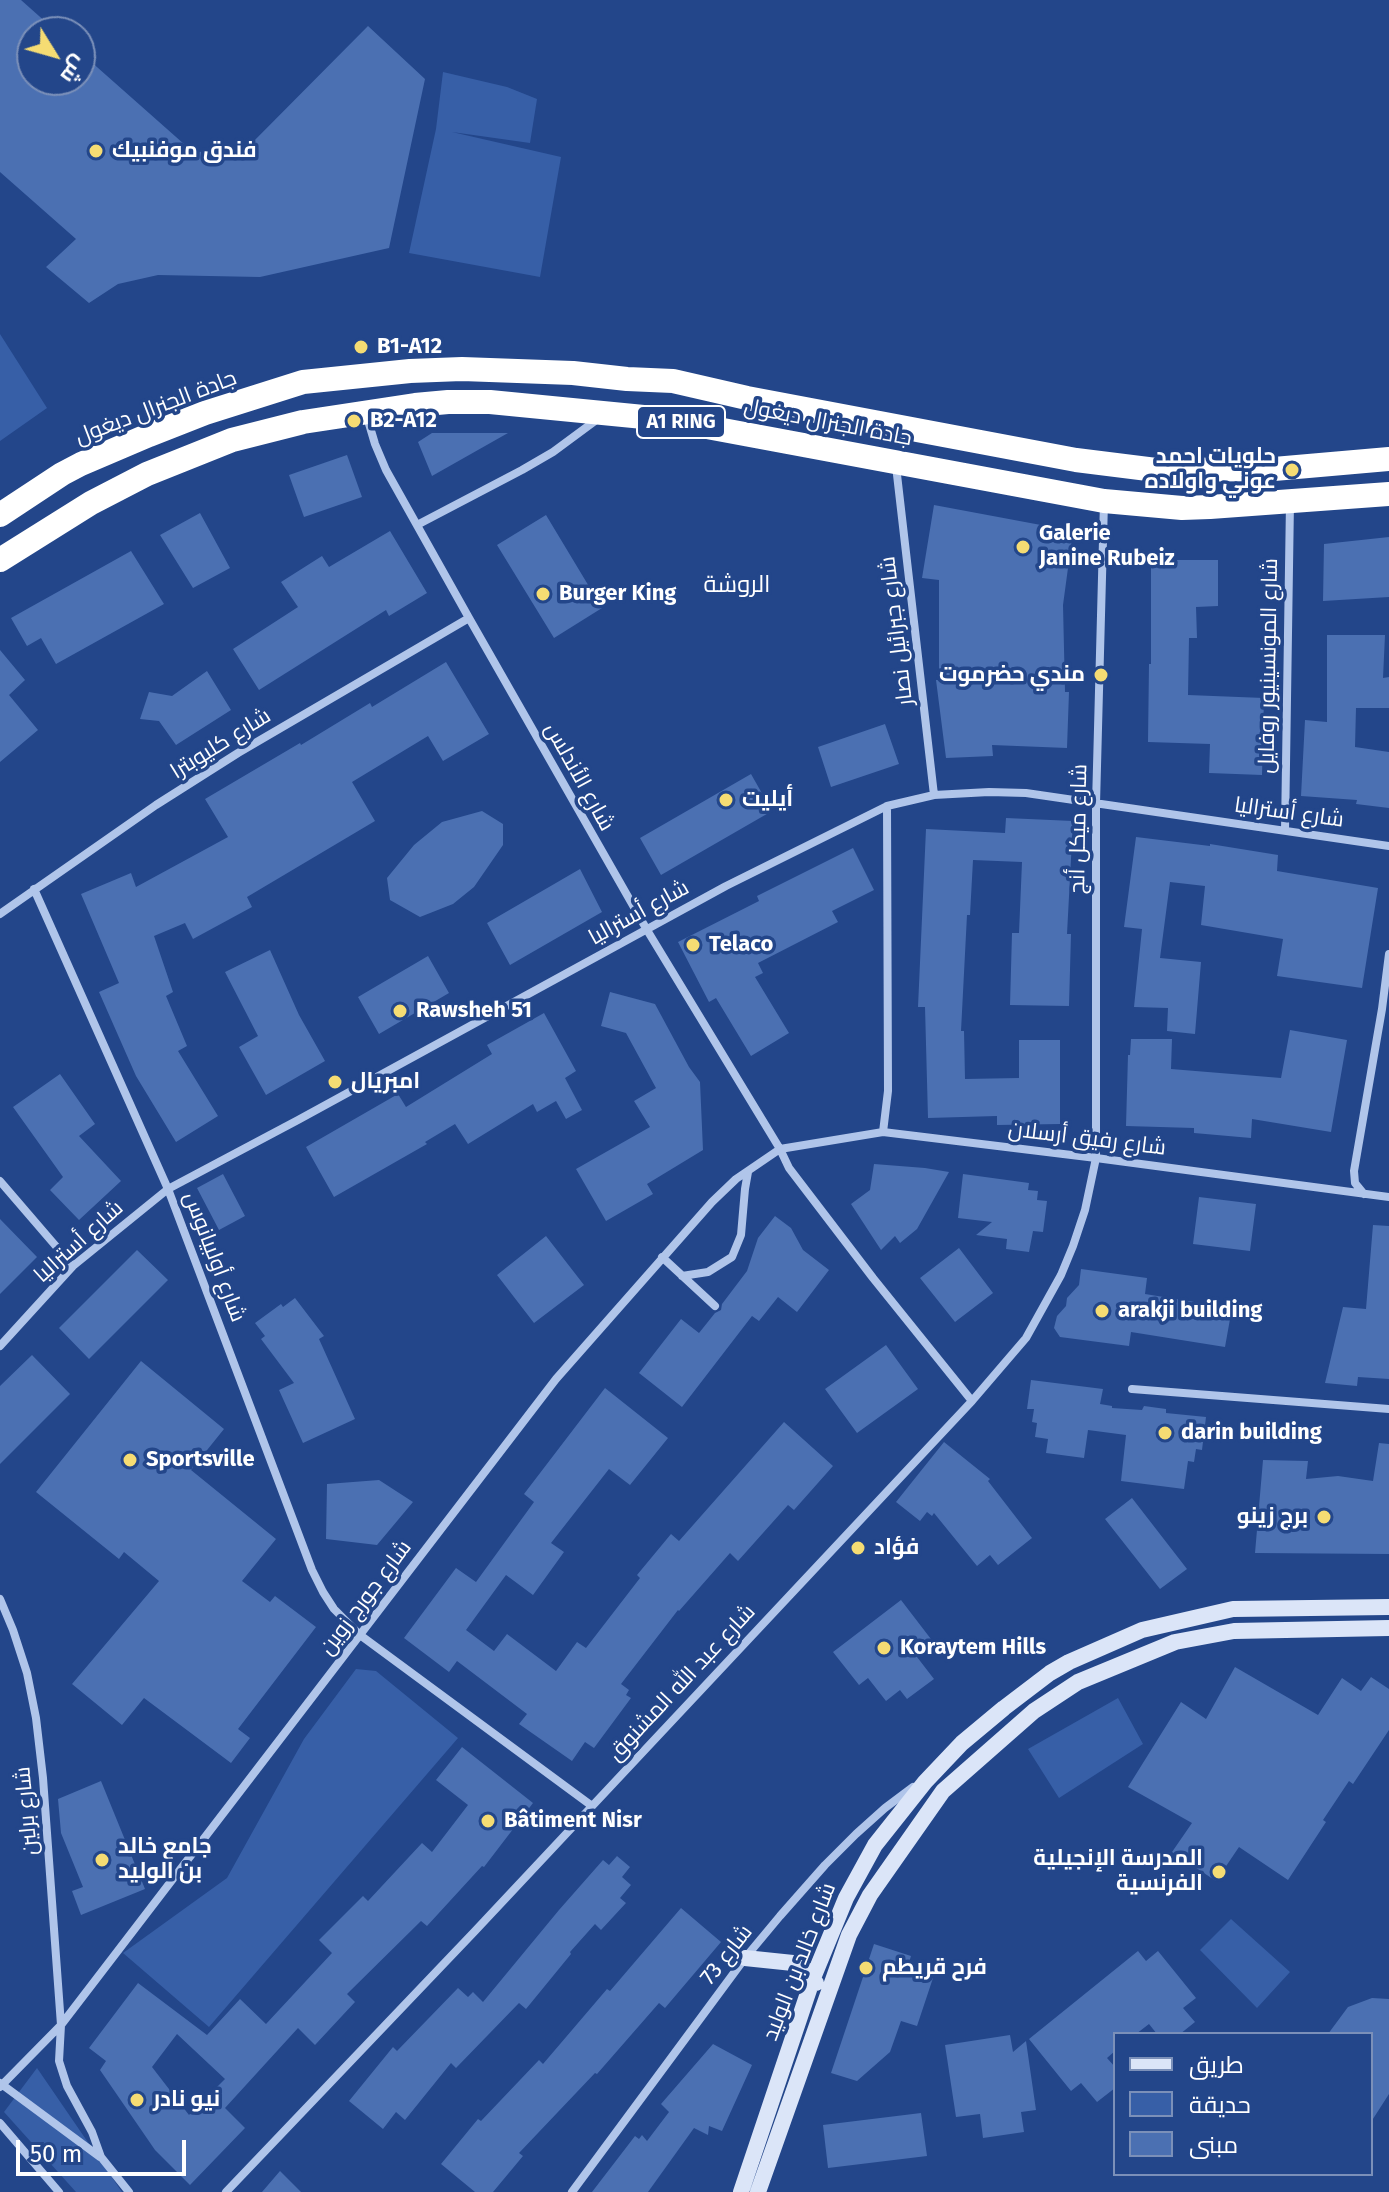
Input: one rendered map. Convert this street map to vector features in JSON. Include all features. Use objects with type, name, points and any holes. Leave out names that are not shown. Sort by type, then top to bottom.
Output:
[{"type":"highway","name":"جادة الجنرال ديغول","points":[[0,515],[81,464],[205,413],[303,382],[410,371],[462,369],[573,373],[673,381],[747,398],[1076,460],[1156,470],[1274,469],[1389,459]]},
{"type":"highway","name":"جادة الجنرال ديغول","points":[[0,560],[91,503],[147,474],[232,440],[303,422],[415,405],[490,402],[664,419],[1104,501],[1182,508],[1389,494]]},
{"type":"main road","name":"شارع خالد بن الوليد","points":[[741,2192],[813,1978],[846,1898],[875,1845],[925,1782],[962,1743],[1050,1673],[1142,1630],[1233,1609],[1389,1607]]},
{"type":"main road","name":"شارع خالد بن الوليد","points":[[758,2192],[849,1935],[870,1895],[943,1791],[1034,1711],[1078,1682],[1175,1642],[1234,1631],[1389,1628]]},
{"type":"main road","points":[[745,1958],[793,1963],[803,1967],[813,1978],[825,2003]]},
{"type":"street","name":"شارع الأندلس","points":[[366,412],[386,470],[647,930],[789,1168],[972,1401]]},
{"type":"street","points":[[417,525],[543,458],[605,414]]},
{"type":"street","name":"شارع جبرائيل نصار","points":[[895,464],[934,795]]},
{"type":"street","name":"شارع ميكل أنج","points":[[1096,1158],[1096,804],[1104,501]]},
{"type":"street","name":"شارع المونسينيور روفايل","points":[[1285,830],[1290,501]]},
{"type":"street","name":"شارع كليوبترا","points":[[0,914],[156,805],[238,753],[469,618]]},
{"type":"street","name":"شارع أستراليا","points":[[0,1346],[73,1266],[168,1189],[726,886],[887,806],[934,795],[1026,793],[1389,846]]},
{"type":"street","points":[[883,1132],[888,1091],[887,806]]},
{"type":"street","name":"شارع أولبيانوس","points":[[34,889],[168,1189],[323,1592],[334,1609],[360,1635],[592,1806]]},
{"type":"street","points":[[1365,1195],[1355,1183],[1354,1171],[1389,954]]},
{"type":"street","name":"شارع رفيق أرسلان","points":[[780,1149],[883,1132],[1389,1197]]},
{"type":"street","name":"شارع جورج زوين","points":[[1,2085],[61,2025],[556,1379],[712,1202],[736,1179],[780,1149]]},
{"type":"street","name":"شارع عبد الله المشنوق","points":[[226,2192],[972,1401],[1026,1338],[1061,1275],[1085,1210],[1096,1158]]},
{"type":"street","points":[[682,1276],[708,1272],[732,1257],[741,1235],[748,1172]]},
{"type":"street","points":[[0,1181],[73,1266]]},
{"type":"street","points":[[662,1257],[715,1306]]},
{"type":"street","points":[[1132,1389],[1389,1409]]},
{"type":"street","name":"شارع برلين","points":[[0,1599],[27,1673],[36,1718],[61,2025],[59,2061],[101,2157]]},
{"type":"street","points":[[925,1782],[943,1791]]},
{"type":"street","name":"شارع 73","points":[[572,2192],[745,1958],[825,1865],[885,1808],[925,1782]]},
{"type":"street","points":[[1,2085],[101,2157],[129,2192]]},
{"type":"street","points":[[0,2123],[59,2192]]},
{"type":"green space","points":[[443,72],[507,87],[537,99],[530,143],[452,132],[561,157],[540,277],[409,253],[436,129]]},
{"type":"green space","points":[[0,334],[47,408],[0,441]]},
{"type":"green space","points":[[356,1669],[376,1671],[458,1738],[209,2027],[123,1953],[227,1878],[304,1739]]},
{"type":"green space","points":[[1118,1698],[1143,1744],[1059,1798],[1028,1749]]},
{"type":"green space","points":[[1231,1919],[1290,1972],[1257,2008],[1200,1950]]},
{"type":"green space","points":[[37,2068],[122,2192],[76,2192],[4,2112]]},
{"type":"building","name":"فندق موفنبيك","points":[[0,0],[21,0],[39,16],[16,16],[16,96],[96,96],[96,66],[193,152],[244,151],[368,26],[425,79],[389,248],[260,277],[158,275],[118,284],[89,303],[46,267],[76,239],[0,172]]},
{"type":"building","points":[[432,433],[508,433],[432,476],[418,442]]},
{"type":"building","points":[[347,455],[362,497],[304,517],[289,475]]},
{"type":"building","points":[[934,505],[1073,531],[1063,605],[1065,692],[1069,692],[1067,748],[992,745],[993,756],[946,758],[936,680],[939,680],[939,580],[922,578]]},
{"type":"building","points":[[200,513],[230,568],[193,588],[160,535]]},
{"type":"building","points":[[546,515],[602,608],[554,638],[497,545]]},
{"type":"building","points":[[390,531],[427,593],[389,616],[386,610],[259,690],[233,649],[298,607],[281,582],[322,556],[329,567]]},
{"type":"building","points":[[1389,537],[1389,597],[1323,601],[1324,544]]},
{"type":"building","points":[[131,551],[164,604],[56,664],[41,638],[27,646],[11,618]]},
{"type":"building","points":[[1151,560],[1218,560],[1218,606],[1196,607],[1197,638],[1189,638],[1188,695],[1264,698],[1262,775],[1209,773],[1210,744],[1148,742]]},
{"type":"building","points":[[1327,635],[1385,635],[1383,678],[1389,677],[1389,708],[1356,708],[1355,747],[1389,752],[1389,808],[1356,804],[1357,800],[1301,796],[1305,720],[1327,722]]},
{"type":"building","points":[[0,650],[25,680],[9,695],[38,730],[0,762]]},
{"type":"building","points":[[446,662],[489,734],[443,761],[428,736],[352,782],[375,821],[247,897],[252,907],[193,939],[185,923],[154,936],[173,992],[166,996],[187,1046],[178,1051],[218,1116],[176,1142],[136,1076],[99,992],[119,983],[81,894],[131,873],[136,887],[228,837],[205,799],[370,703],[372,707]]},
{"type":"building","points":[[207,671],[231,710],[176,745],[159,721],[140,719],[149,692],[172,696]]},
{"type":"building","points":[[885,724],[899,764],[831,787],[818,747]]},
{"type":"building","points":[[751,774],[772,811],[661,875],[640,838]]},
{"type":"building","points":[[482,811],[503,824],[503,845],[474,887],[453,904],[420,917],[390,900],[387,878],[414,845],[442,822]]},
{"type":"building","points":[[1006,818],[1073,821],[1067,934],[1071,934],[1069,1006],[1010,1005],[1012,933],[1019,933],[1022,862],[973,860],[961,1031],[964,1031],[965,1079],[1019,1078],[1019,1040],[1060,1040],[1060,1124],[997,1125],[997,1116],[928,1118],[925,1007],[918,1007],[926,829],[1005,833]]},
{"type":"building","points":[[1136,837],[1278,855],[1277,871],[1378,888],[1362,988],[1277,976],[1283,939],[1201,925],[1205,886],[1170,882],[1160,958],[1201,962],[1195,1034],[1167,1031],[1168,1008],[1134,1007],[1142,929],[1124,927]]},
{"type":"building","points":[[853,848],[874,890],[832,911],[838,922],[758,963],[763,973],[755,977],[789,1033],[751,1056],[716,998],[709,1002],[678,942],[759,901],[757,896]]},
{"type":"building","points":[[580,869],[602,912],[510,965],[487,923]]},
{"type":"building","points":[[270,950],[299,1015],[325,1061],[266,1095],[239,1047],[258,1036],[225,972]]},
{"type":"building","points":[[428,956],[449,993],[379,1034],[358,997]]},
{"type":"building","points":[[610,992],[655,1004],[700,1082],[703,1150],[647,1184],[653,1194],[606,1221],[576,1169],[650,1127],[634,1101],[656,1088],[626,1033],[601,1026]]},
{"type":"building","points":[[544,1013],[576,1071],[565,1078],[582,1110],[566,1119],[556,1101],[537,1112],[533,1104],[468,1144],[455,1124],[425,1142],[427,1144],[334,1197],[306,1147],[398,1094],[406,1107],[492,1054],[487,1045]]},
{"type":"building","points":[[1290,1030],[1347,1040],[1331,1132],[1252,1119],[1251,1138],[1194,1133],[1194,1128],[1126,1126],[1131,1039],[1172,1039],[1171,1069],[1281,1078]]},
{"type":"building","points":[[60,1074],[95,1124],[79,1136],[121,1181],[79,1220],[50,1190],[63,1177],[13,1107]]},
{"type":"building","points":[[874,1164],[949,1172],[917,1229],[900,1243],[895,1236],[881,1250],[851,1204],[870,1190]]},
{"type":"building","points":[[223,1174],[245,1216],[219,1230],[197,1188]]},
{"type":"building","points":[[963,1174],[1029,1183],[1028,1190],[1038,1191],[1037,1200],[1047,1201],[1043,1232],[1033,1231],[1029,1252],[1006,1249],[1007,1239],[976,1235],[992,1222],[958,1218]]},
{"type":"building","points":[[1199,1197],[1256,1204],[1250,1251],[1193,1244]]},
{"type":"building","points":[[775,1216],[791,1228],[803,1250],[829,1270],[797,1312],[778,1297],[759,1321],[752,1316],[682,1407],[639,1373],[681,1319],[699,1333],[721,1310],[722,1304],[747,1271],[758,1238]]},
{"type":"building","points":[[0,1219],[37,1257],[0,1294]]},
{"type":"building","points":[[1373,1225],[1389,1226],[1389,1379],[1358,1377],[1357,1386],[1325,1383],[1343,1307],[1366,1309]]},
{"type":"building","points":[[546,1236],[584,1285],[534,1323],[497,1275]]},
{"type":"building","points":[[959,1248],[993,1293],[955,1322],[920,1278]]},
{"type":"building","points":[[137,1250],[168,1280],[89,1359],[59,1328]]},
{"type":"building","points":[[1081,1269],[1147,1278],[1145,1294],[1232,1308],[1225,1347],[1131,1332],[1129,1346],[1060,1337],[1054,1328],[1057,1316],[1079,1285]]},
{"type":"building","points":[[295,1298],[324,1336],[319,1339],[355,1419],[303,1443],[279,1390],[294,1383],[261,1339],[265,1336],[255,1323]]},
{"type":"building","points":[[886,1345],[918,1389],[857,1433],[825,1389]]},
{"type":"building","points":[[32,1355],[70,1394],[0,1464],[0,1386]]},
{"type":"building","points":[[141,1361],[224,1429],[191,1470],[276,1539],[242,1581],[270,1602],[275,1596],[316,1627],[238,1729],[250,1738],[231,1763],[144,1698],[122,1725],[72,1684],[159,1581],[124,1552],[119,1559],[36,1492]]},
{"type":"building","points":[[1031,1380],[1103,1389],[1100,1404],[1112,1408],[1142,1410],[1144,1406],[1166,1409],[1166,1413],[1206,1417],[1202,1450],[1196,1449],[1194,1462],[1188,1461],[1184,1489],[1121,1481],[1126,1435],[1088,1430],[1084,1458],[1046,1453],[1048,1439],[1035,1437],[1037,1423],[1032,1422],[1034,1409],[1027,1409]]},
{"type":"building","points":[[605,1388],[668,1438],[630,1485],[609,1469],[551,1543],[564,1552],[533,1595],[506,1575],[466,1630],[494,1651],[507,1634],[556,1671],[577,1642],[586,1648],[640,1578],[637,1575],[671,1534],[679,1541],[784,1422],[833,1466],[794,1510],[788,1505],[738,1561],[730,1553],[678,1610],[621,1684],[629,1690],[626,1695],[631,1698],[594,1748],[585,1742],[572,1761],[519,1724],[527,1714],[457,1661],[449,1672],[404,1638],[456,1568],[476,1582],[534,1502],[524,1494]]},
{"type":"building","points":[[944,1442],[990,1479],[988,1481],[1032,1538],[998,1565],[990,1555],[977,1566],[934,1513],[932,1516],[927,1512],[920,1521],[896,1502]]},
{"type":"building","name":"برج زينو","points":[[1379,1443],[1389,1444],[1389,1554],[1255,1553],[1263,1460],[1308,1461],[1306,1479],[1338,1476],[1373,1481]]},
{"type":"building","points":[[379,1480],[413,1502],[377,1545],[326,1539],[327,1484]]},
{"type":"building","points":[[1132,1498],[1187,1569],[1160,1589],[1105,1519]]},
{"type":"building","name":"Koraytem Hills","points":[[901,1600],[934,1643],[917,1657],[934,1679],[907,1699],[900,1690],[886,1701],[868,1678],[859,1685],[833,1652]]},
{"type":"building","name":"المدرسة الإنجيلية الفرنسية","points":[[1235,1667],[1318,1715],[1342,1678],[1361,1691],[1371,1677],[1389,1689],[1389,1730],[1353,1784],[1349,1781],[1288,1880],[1239,1847],[1216,1881],[1172,1852],[1192,1823],[1128,1787],[1181,1702],[1206,1719]]},
{"type":"building","points":[[462,1747],[533,1803],[484,1867],[427,1926],[421,1921],[347,1994],[355,2002],[315,2045],[298,2028],[225,2108],[245,2128],[190,2185],[155,2150],[100,2070],[106,2061],[89,2048],[138,1983],[207,2035],[240,1999],[266,2024],[332,1953],[319,1940],[363,1896],[368,1901],[422,1843],[432,1852],[468,1805],[436,1780]],"holes":[[[177,2034],[225,2079],[189,2115],[152,2067]]]},
{"type":"building","name":"جامع خالد بن الوليد","points":[[101,1781],[145,1889],[81,1915],[72,1891],[83,1887],[61,1833],[58,1799]]},
{"type":"building","points":[[617,1856],[630,1867],[622,1877],[631,1885],[620,1898],[626,1903],[601,1930],[595,1924],[526,2009],[519,2003],[456,2068],[451,2063],[405,2120],[396,2112],[383,2129],[349,2101],[393,2047],[397,2051],[458,1988],[468,1997],[473,1992],[483,2002],[603,1860],[609,1865]]},
{"type":"building","points":[[681,1908],[721,1942],[665,2008],[659,2003],[597,2074],[519,2153],[523,2156],[493,2192],[475,2192],[441,2164],[478,2119],[481,2121],[539,2060],[543,2064]]},
{"type":"building","points":[[874,1944],[911,1956],[907,1969],[933,1978],[917,2026],[901,2021],[890,2052],[857,2081],[831,2073]]},
{"type":"building","points":[[1138,1951],[1146,1961],[1158,1951],[1196,1998],[1183,2008],[1195,2022],[1182,2032],[1155,2032],[1149,2024],[1139,2032],[1113,2032],[1113,2053],[1107,2058],[1113,2065],[1113,2090],[1097,2102],[1081,2083],[1071,2091],[1029,2039]]},
{"type":"building","points":[[1372,1998],[1389,1999],[1389,2094],[1373,2119],[1373,2032],[1329,2032],[1348,2007]]},
{"type":"building","points":[[1010,2035],[1013,2052],[1026,2041],[1036,2110],[1021,2112],[1024,2132],[983,2138],[980,2114],[956,2117],[945,2045]]},
{"type":"building","points":[[713,2044],[752,2065],[722,2131],[709,2126],[708,2135],[694,2128],[648,2192],[592,2192],[635,2136],[639,2139],[642,2135],[647,2141],[669,2112],[661,2104]]},
{"type":"building","points":[[921,2113],[927,2156],[828,2168],[823,2125]]},
{"type":"building","points":[[280,2171],[301,2192],[262,2192]]},
{"type":"place","name":"فندق موفنبيك","points":[[96,151]]},
{"type":"place","name":"B1-A12","points":[[361,347]]},
{"type":"place","name":"B2-A12","points":[[354,421]]},
{"type":"place","name":"حلويات احمد عوني واولاده","points":[[1292,470]]},
{"type":"place","name":"Galerie Janine Rubeiz","points":[[1023,547]]},
{"type":"place","name":"Burger King","points":[[543,594]]},
{"type":"place","name":"مندي حضرموت","points":[[1101,675]]},
{"type":"place","name":"أيليت","points":[[726,800]]},
{"type":"place","name":"Telaco","points":[[693,945]]},
{"type":"place","name":"Rawsheh 51","points":[[400,1011]]},
{"type":"place","name":"امبريال","points":[[335,1082]]},
{"type":"place","name":"arakji building","points":[[1102,1311]]},
{"type":"place","name":"darin building","points":[[1165,1433]]},
{"type":"place","name":"Sportsville","points":[[130,1460]]},
{"type":"place","name":"برج زينو","points":[[1324,1517]]},
{"type":"place","name":"فؤاد","points":[[858,1548]]},
{"type":"place","name":"Koraytem Hills","points":[[884,1648]]},
{"type":"place","name":"Bâtiment Nisr","points":[[488,1821]]},
{"type":"place","name":"جامع خالد بن الوليد","points":[[102,1860]]},
{"type":"place","name":"المدرسة الإنجيلية الفرنسية","points":[[1219,1872]]},
{"type":"place","name":"فرح قريطم","points":[[866,1968]]},
{"type":"place","name":"نيو نادر","points":[[137,2100]]},
{"type":"district","name":"الروشة","points":[[737,585]]}]
